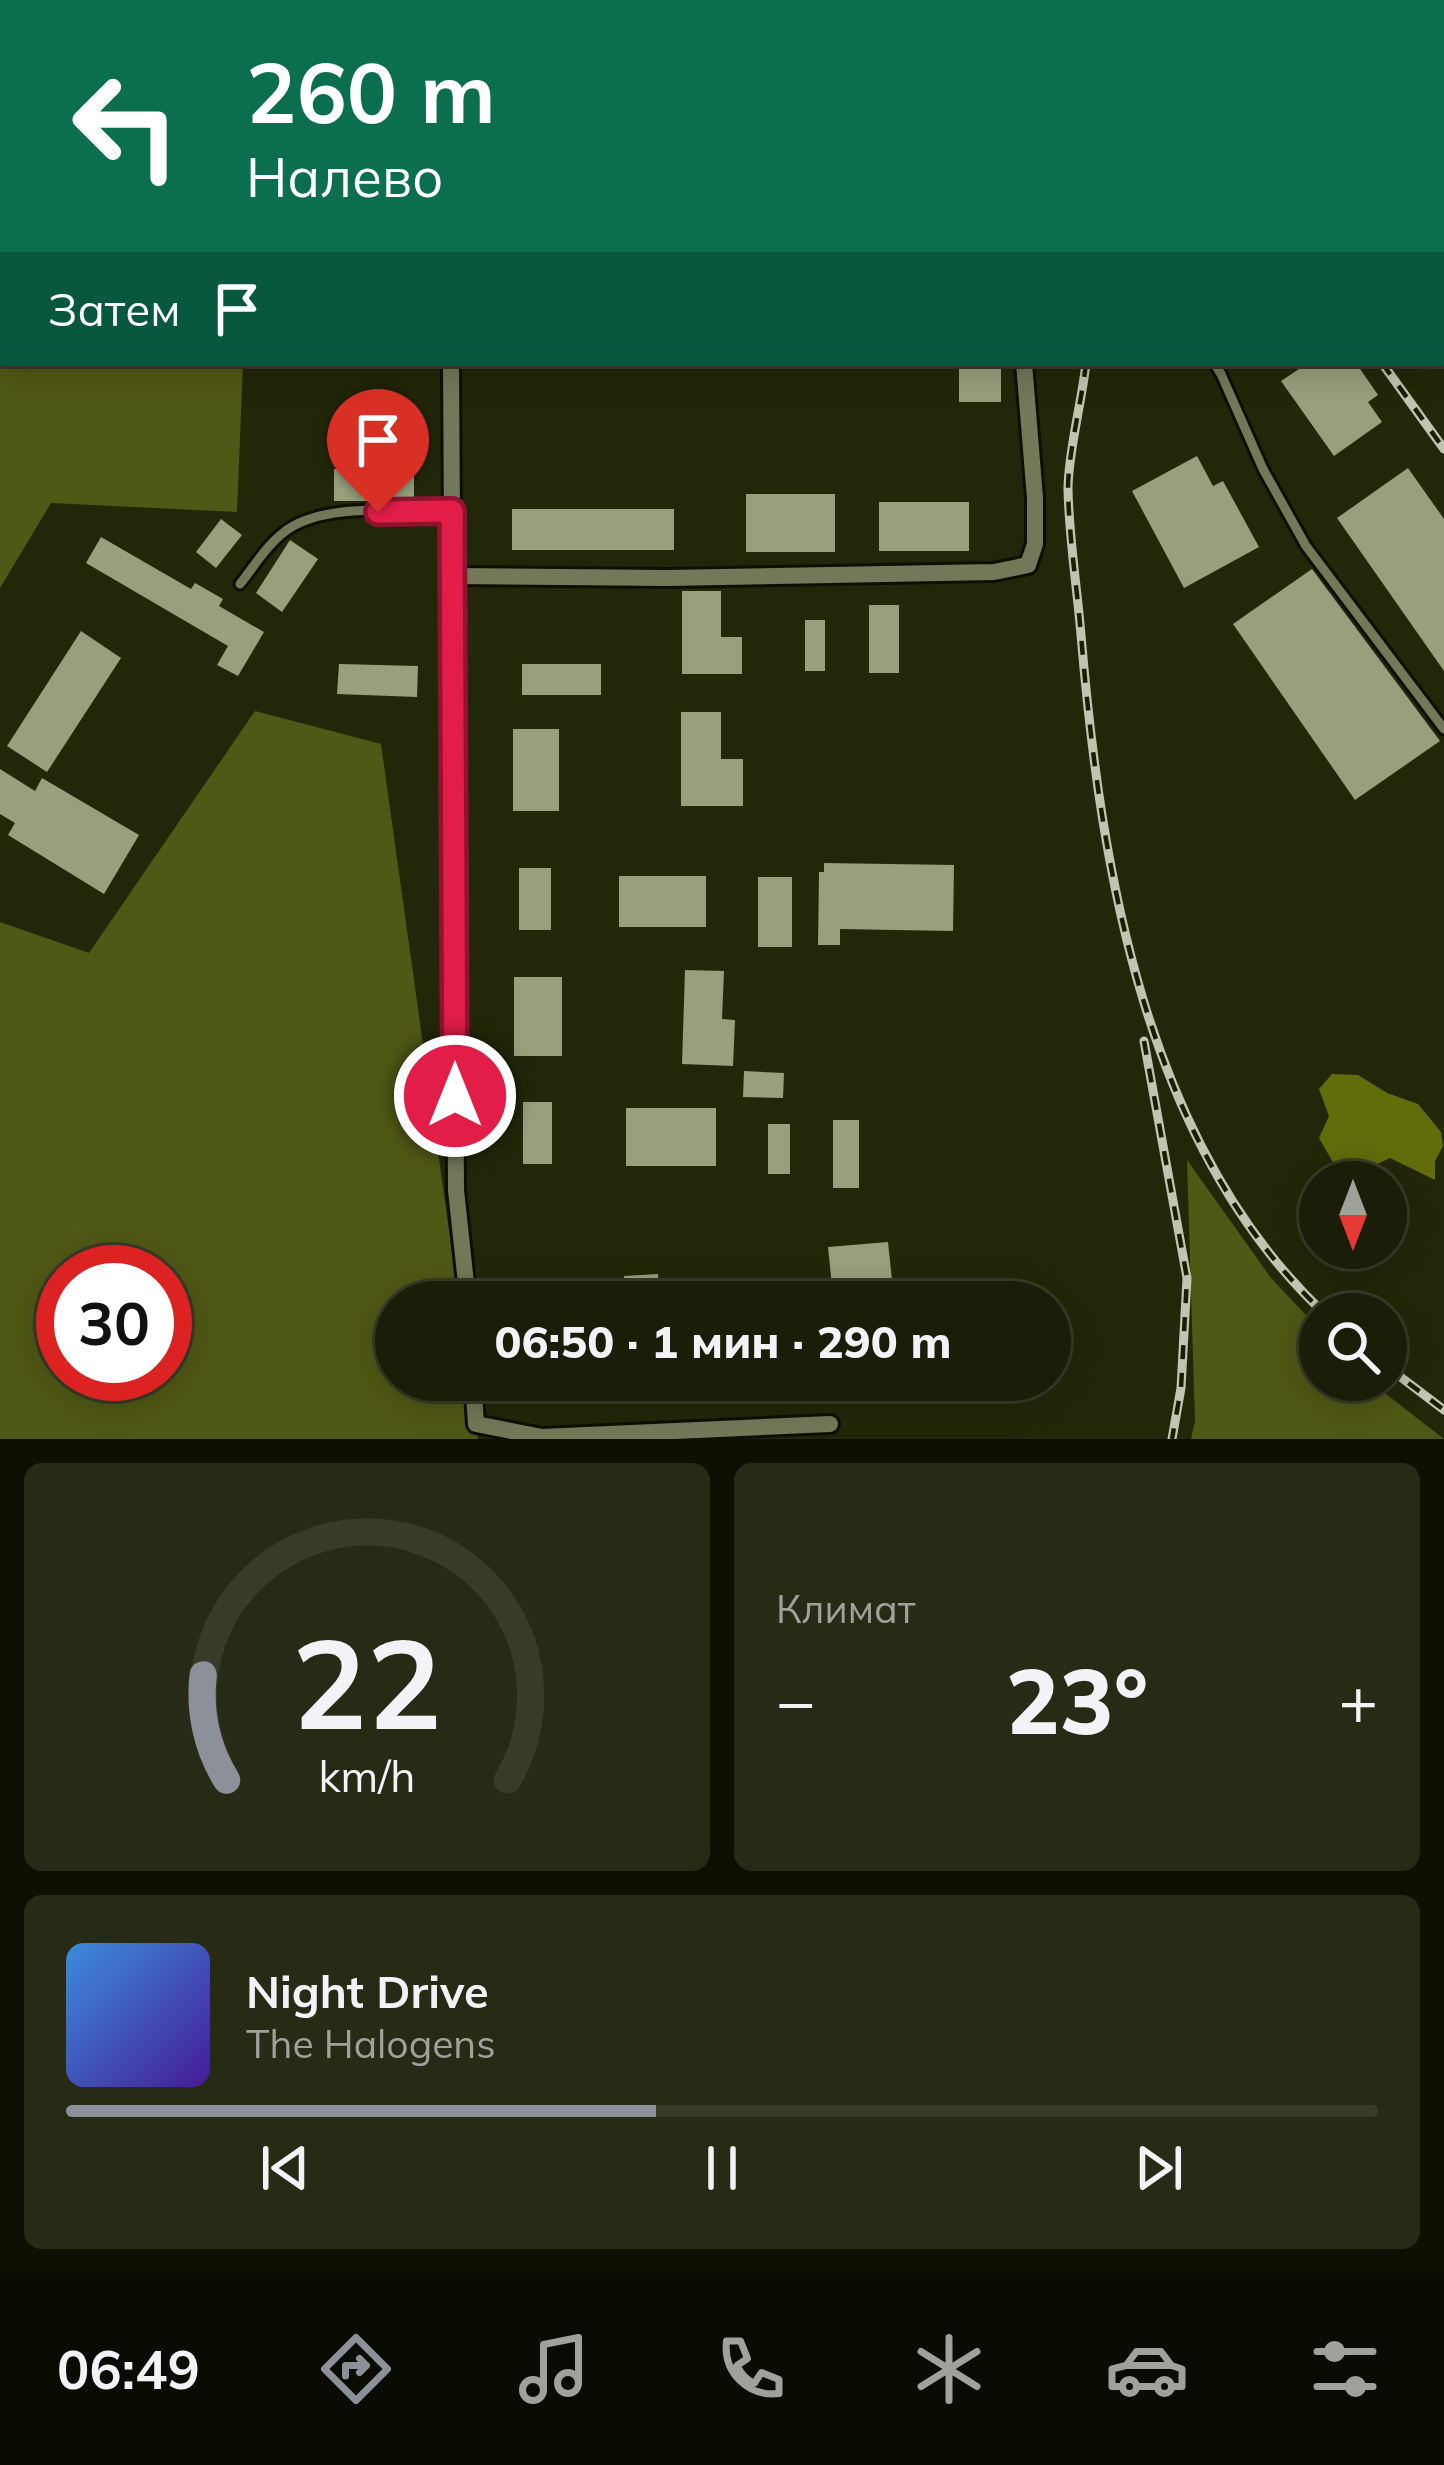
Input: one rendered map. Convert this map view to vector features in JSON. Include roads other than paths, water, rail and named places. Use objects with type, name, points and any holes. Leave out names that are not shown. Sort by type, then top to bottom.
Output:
[{"type":"street","points":[[451,366],[456,1190],[466,1281]]},
{"type":"street","points":[[454,576],[994,572],[1028,565],[1035,544],[1035,498],[1024,366]]},
{"type":"street","points":[[474,1401],[476,1424],[542,1437],[830,1424]]},
{"type":"lane","points":[[1216,366],[1262,469],[1306,546],[1444,729]]},
{"type":"lane","points":[[240,584],[280,535],[295,525],[341,512],[452,511]]},
{"type":"railway","points":[[1086,366],[1070,459],[1069,507],[1090,725],[1120,909],[1143,999],[1174,1087],[1214,1170],[1264,1246],[1306,1293]]},
{"type":"railway","points":[[1384,366],[1444,449]]},
{"type":"railway","points":[[1144,1041],[1187,1278],[1181,1388],[1172,1439]]},
{"type":"railway","points":[[1407,1382],[1444,1410]]}]
